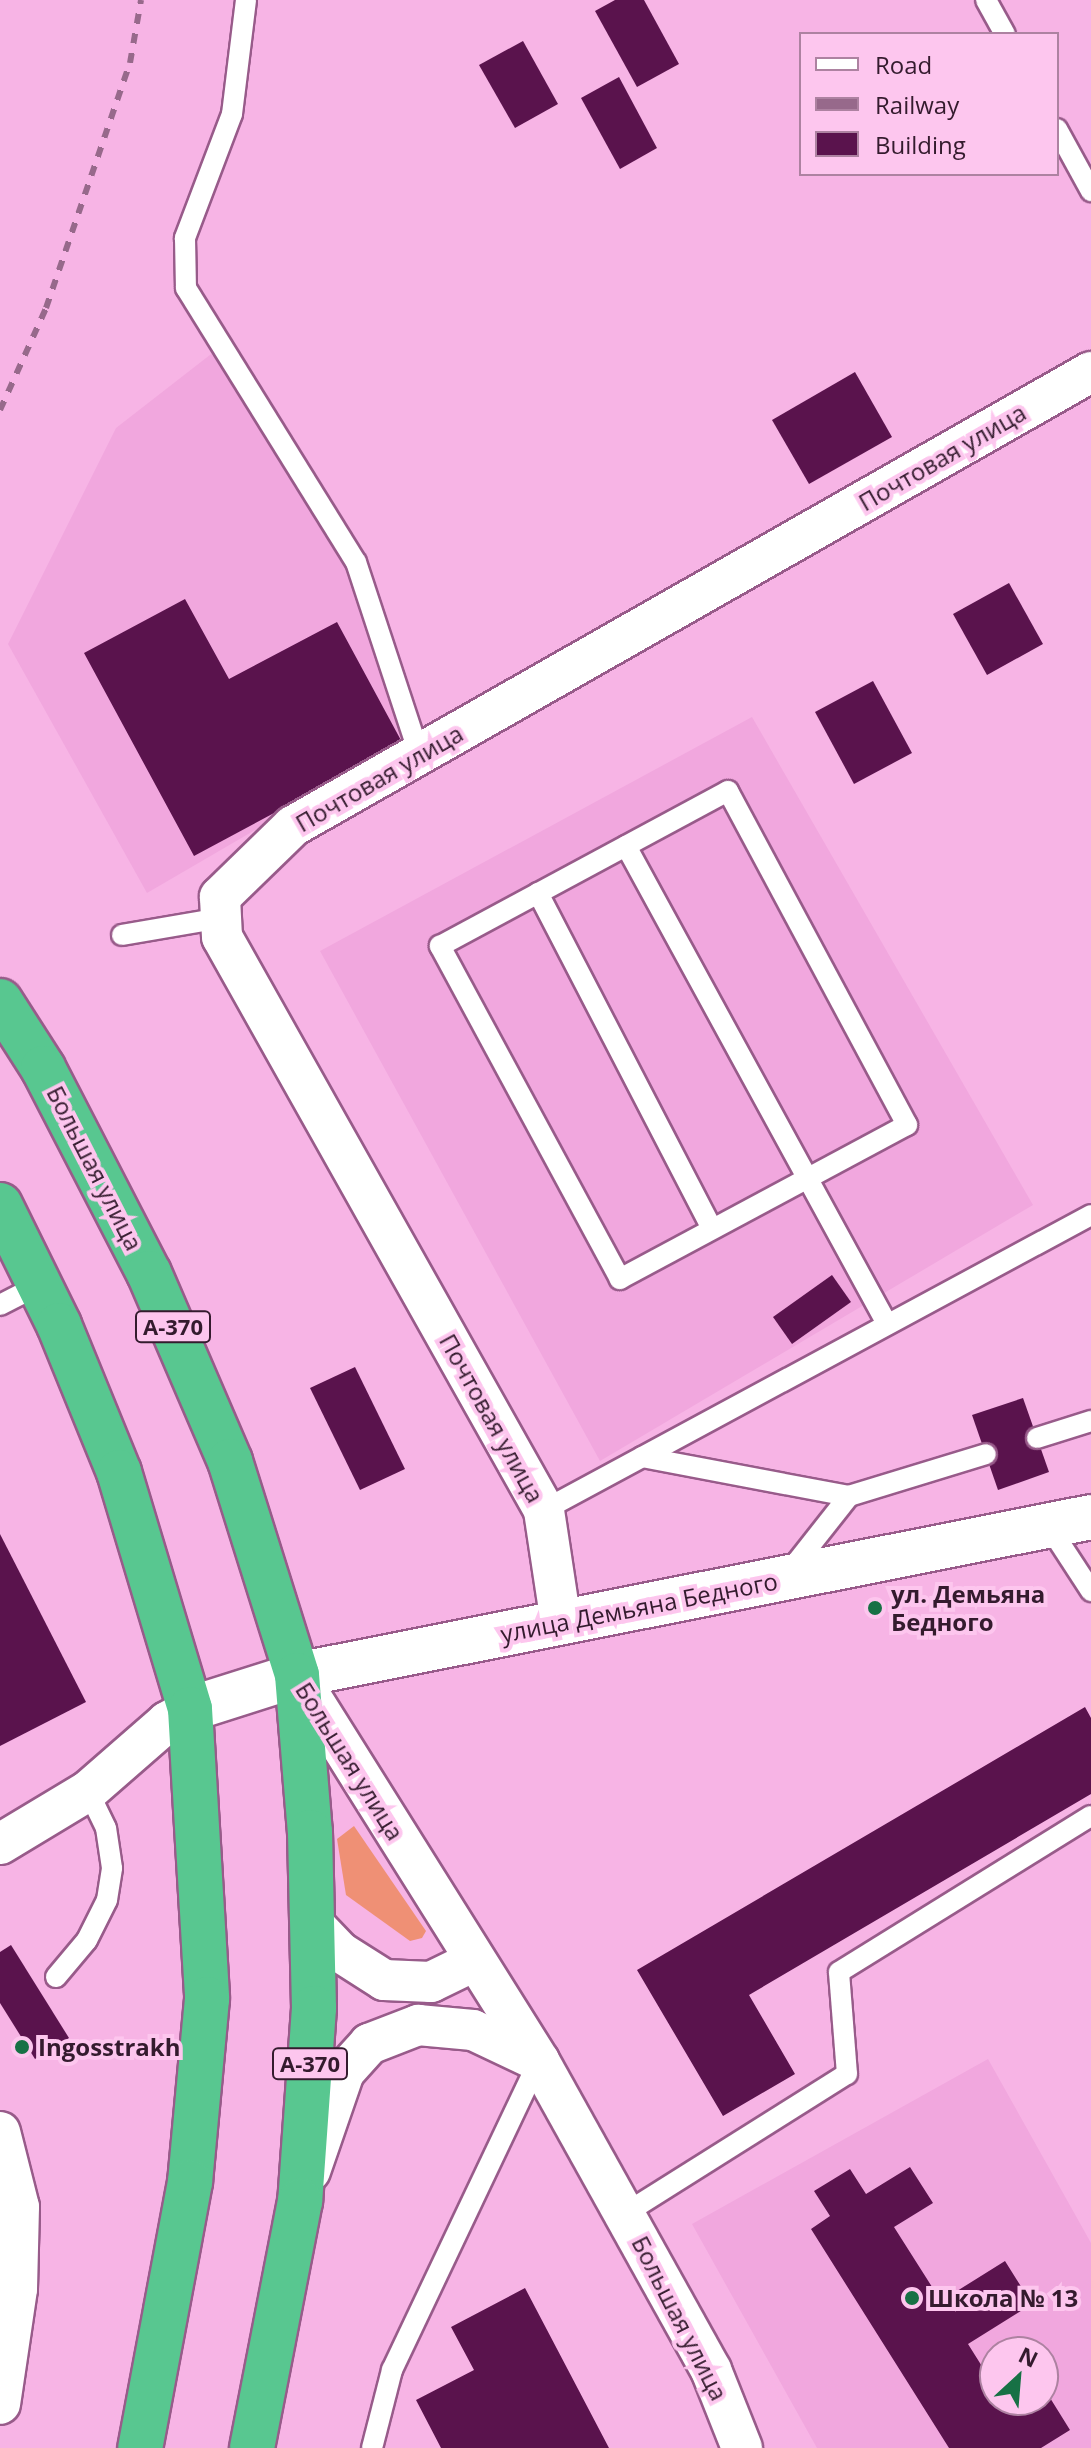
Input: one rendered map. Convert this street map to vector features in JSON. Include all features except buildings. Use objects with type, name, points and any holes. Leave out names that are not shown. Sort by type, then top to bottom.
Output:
[{"type":"highway","name":"Большая улица","points":[[0,1001],[43,1068],[149,1273],[230,1461],[297,1675]]},
{"type":"highway","points":[[0,1205],[19,1296],[119,1472],[190,1709],[207,1999],[190,2182],[140,2448]]},
{"type":"highway","name":"А-370","points":[[252,2448],[300,2201],[314,2008],[310,1832],[297,1675]]},
{"type":"main road","name":"улица Демьяна Бедного","points":[[190,1709],[297,1675],[1091,1517]]},
{"type":"street","name":"Почтовая улица","points":[[561,1623],[544,1510],[222,937],[220,897],[293,826],[1091,372]]},
{"type":"street","name":"Большая улица","points":[[297,1675],[539,2061],[711,2370],[742,2448]]},
{"type":"street","points":[[0,1844],[88,1791],[167,1722],[190,1709]]},
{"type":"street","points":[[312,1923],[340,1952],[384,1980],[431,1982],[474,1961]]},
{"type":"street","points":[[300,2201],[344,2072],[369,2044],[418,2025],[473,2030],[539,2061]]},
{"type":"street","points":[[0,2132],[19,2207],[17,2289],[0,2404]]},
{"type":"lane","points":[[246,0],[232,114],[185,238],[186,288],[356,562],[419,754]]},
{"type":"lane","points":[[986,0],[1004,32]]},
{"type":"lane","points":[[1059,133],[1091,191]]},
{"type":"lane","points":[[728,791],[907,1125],[620,1279],[440,946],[538,893],[728,791]]},
{"type":"lane","points":[[626,846],[887,1324]]},
{"type":"lane","points":[[538,893],[712,1229]]},
{"type":"lane","points":[[122,935],[221,918]]},
{"type":"lane","points":[[544,1510],[1091,1215]]},
{"type":"lane","points":[[1037,1438],[1091,1421]]},
{"type":"lane","points":[[642,1457],[849,1496],[986,1454]]},
{"type":"lane","points":[[784,1578],[849,1496]]},
{"type":"lane","points":[[1048,1525],[1091,1591]]},
{"type":"lane","points":[[56,1977],[87,1940],[107,1900],[112,1868],[106,1828],[88,1791]]},
{"type":"lane","points":[[626,2213],[847,2074],[839,1972],[1091,1816]]},
{"type":"lane","points":[[372,2448],[392,2370],[539,2061]]},
{"type":"shaded area","points":[[215,351],[345,567],[403,744],[147,893],[8,644],[116,428]]},
{"type":"shaded area","points":[[752,717],[1033,1205],[600,1461],[320,951]]},
{"type":"shaded area","points":[[354,1826],[426,1931],[422,1938],[410,1941],[346,1895],[337,1839]]},
{"type":"shaded area","name":"Школа № 13","points":[[988,2059],[1091,2243],[1091,2448],[817,2448],[692,2224]]},
{"type":"railway","points":[[0,410],[46,308],[130,63],[141,0]]},
{"type":"place","name":"ул. Демьяна Бедного","points":[[875,1608]]},
{"type":"place","name":"Ingosstrakh","points":[[22,2047]]},
{"type":"place","name":"Школа № 13","points":[[912,2298]]}]
